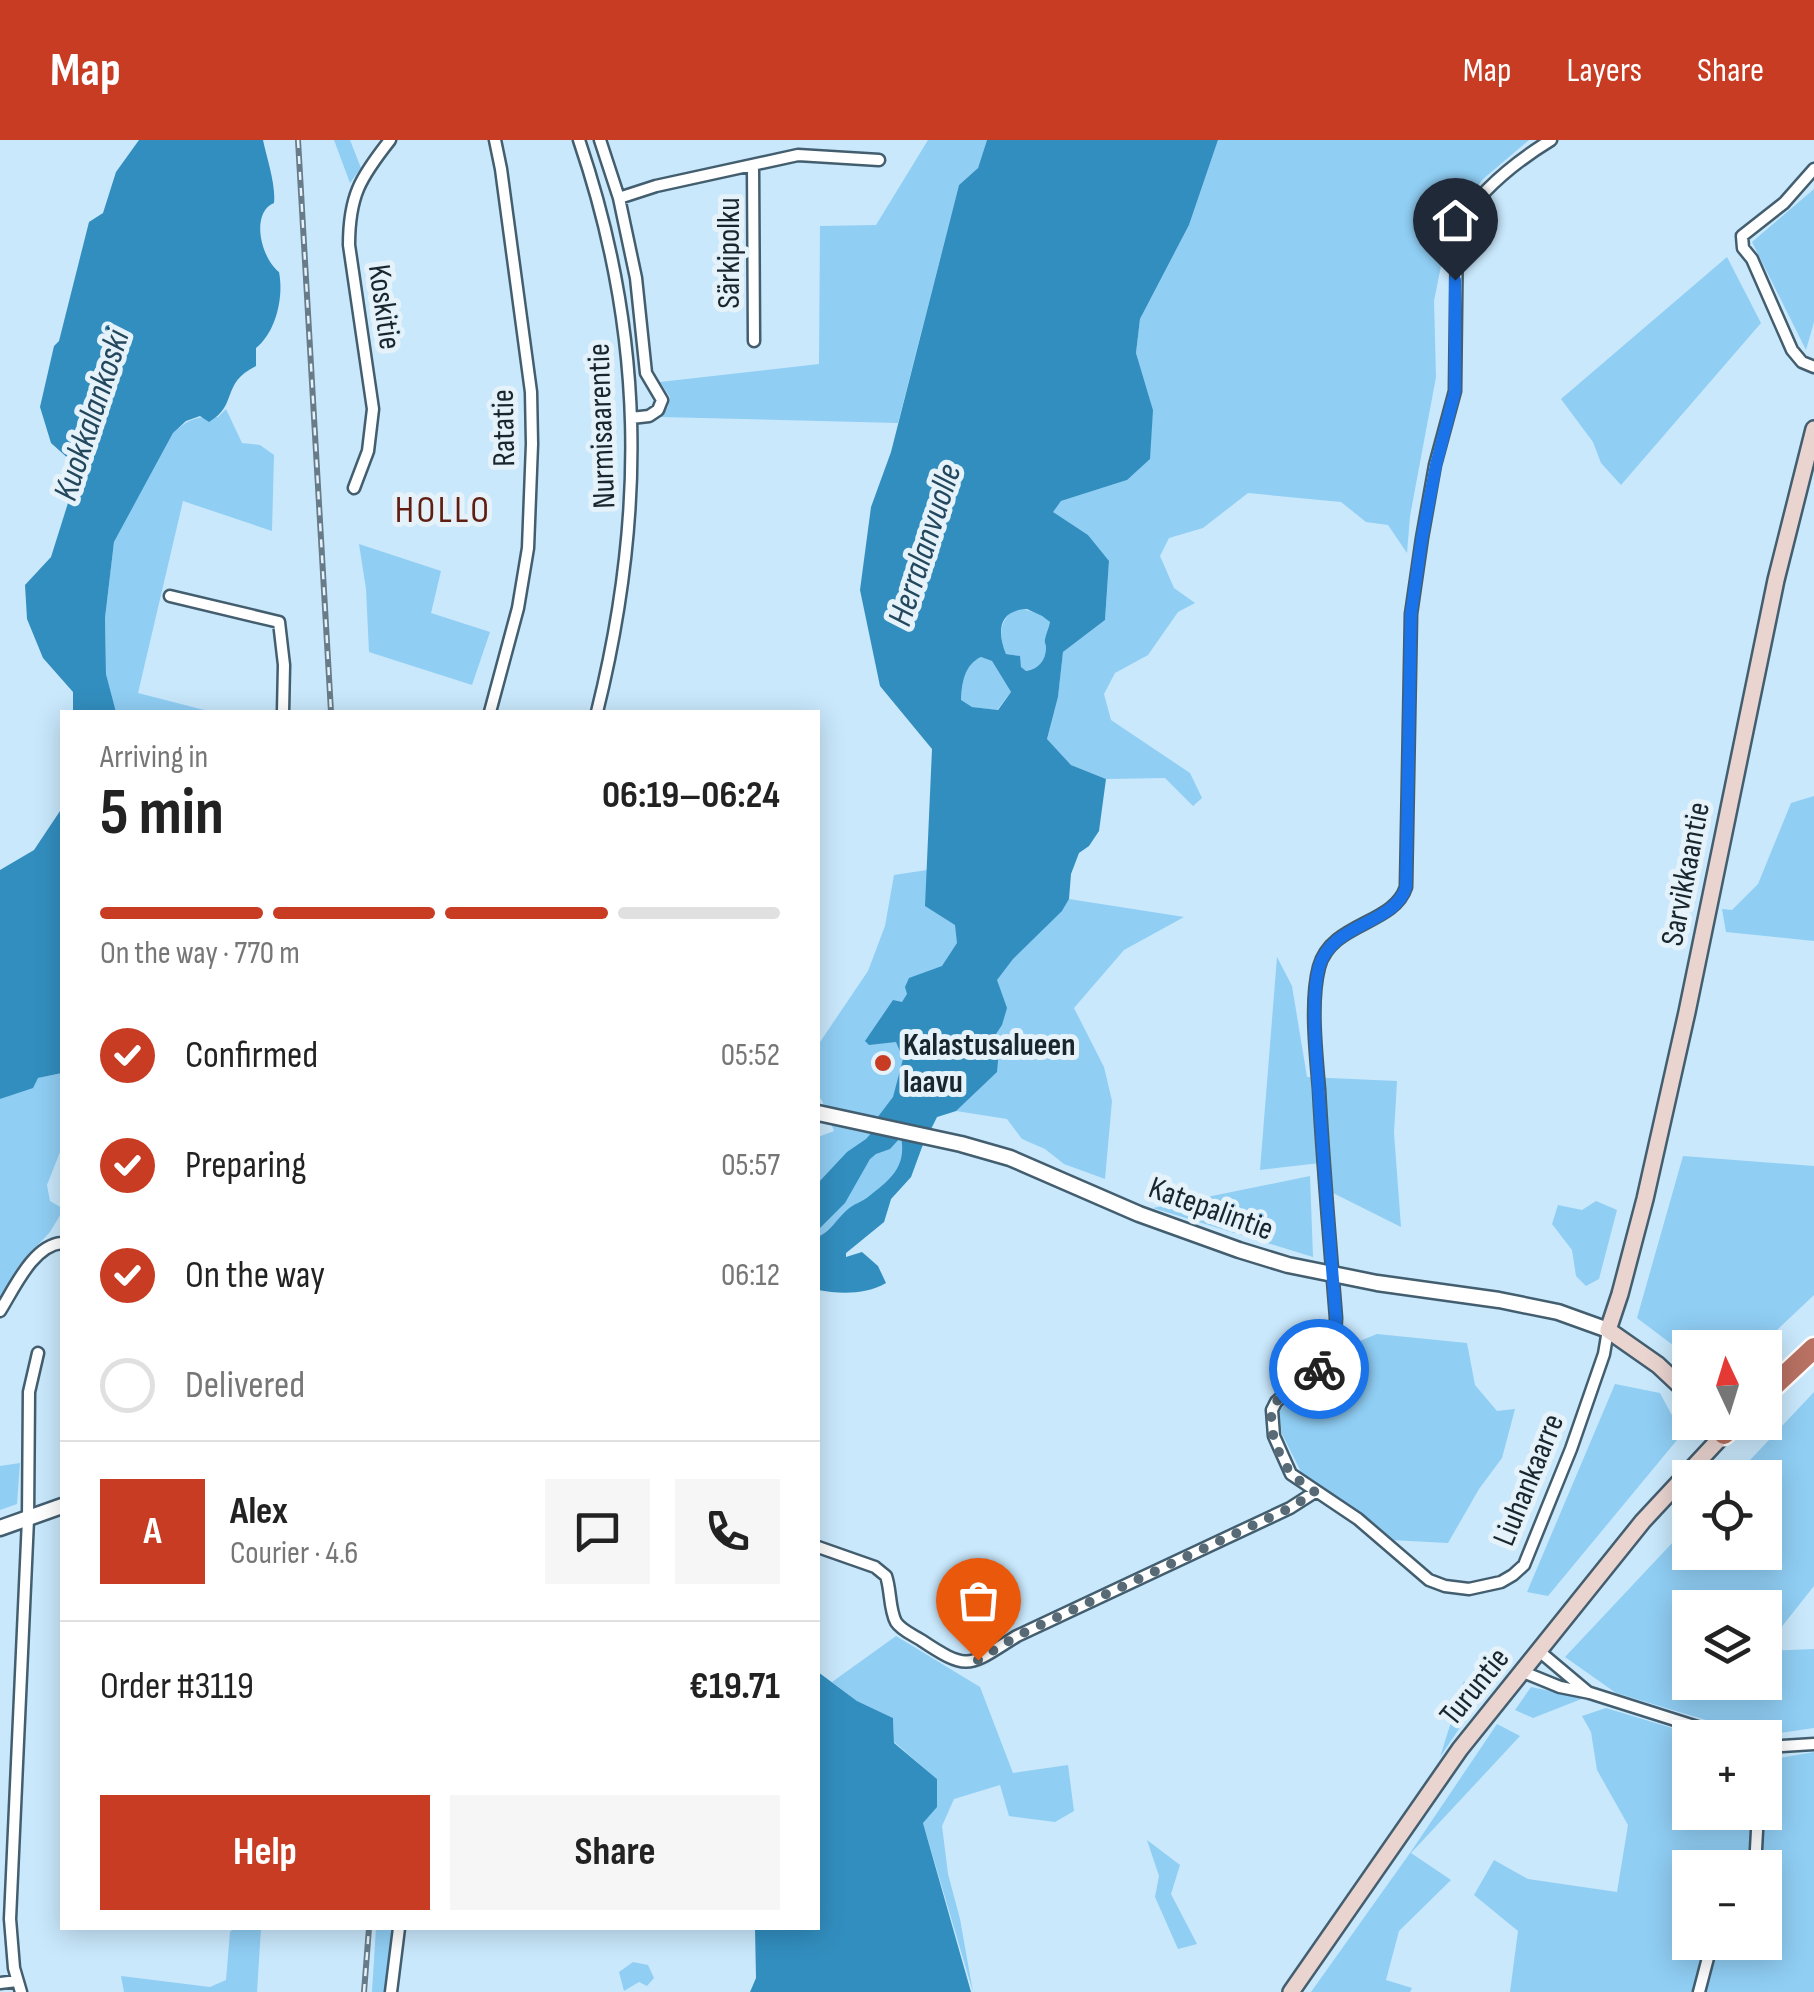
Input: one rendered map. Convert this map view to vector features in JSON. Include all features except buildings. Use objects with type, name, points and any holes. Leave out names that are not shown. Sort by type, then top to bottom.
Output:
[{"type":"highway","points":[[1782,1378],[1814,1348]]},
{"type":"main road","name":"Sarvikkaantie","points":[[1608,1330],[1649,1181],[1772,599],[1814,428]]},
{"type":"main road","name":"Katepalintie","points":[[1608,1330],[1672,1379]]},
{"type":"main road","name":"Turuntie","points":[[1291,1992],[1460,1749],[1713,1440]]},
{"type":"street","name":"Koskitie","points":[[354,488],[368,451],[373,409],[349,245],[349,221],[367,168],[390,140]]},
{"type":"street","name":"Ratatie","points":[[491,710],[518,608],[528,548],[533,416],[501,168],[494,140]]},
{"type":"street","name":"Nurmisaarentie","points":[[579,140],[610,242],[627,347],[631,418],[625,574],[597,710]]},
{"type":"street","points":[[600,140],[619,198],[636,278],[646,373],[662,400],[658,410],[649,416],[631,418]]},
{"type":"street","points":[[1331,1274],[1315,1037],[1316,990],[1319,966],[1327,950],[1340,936],[1396,905],[1406,887],[1411,614],[1436,465],[1455,391],[1457,226],[1500,178],[1552,140]]},
{"type":"street","points":[[619,198],[656,186],[798,155],[879,160]]},
{"type":"street","name":"Särkipolku","points":[[753,164],[754,341]]},
{"type":"street","points":[[1814,169],[1784,203],[1742,236],[1743,248],[1752,259],[1792,350],[1802,362],[1814,367]]},
{"type":"street","points":[[170,596],[279,622],[284,665],[282,710]]},
{"type":"street","name":"Katepalintie","points":[[820,1113],[1010,1158],[1139,1214],[1288,1265],[1558,1312],[1608,1330]]},
{"type":"street","points":[[0,1311],[34,1260],[60,1243]]},
{"type":"street","name":"Liuhankaarre","points":[[1331,1274],[1336,1318],[1331,1356],[1324,1366],[1276,1402],[1272,1410],[1274,1436],[1291,1474],[1367,1527],[1429,1580],[1445,1586],[1492,1586],[1524,1565],[1604,1354],[1608,1330]]},
{"type":"street","points":[[0,1983],[19,1987],[10,1918],[28,1519],[29,1392],[38,1353]]},
{"type":"street","points":[[820,1548],[875,1567],[886,1576],[898,1625],[938,1652],[963,1663],[978,1660],[1017,1636],[1290,1508],[1315,1492]]},
{"type":"street","points":[[0,1528],[60,1507]]},
{"type":"street","points":[[1540,1652],[1590,1693]]},
{"type":"street","points":[[1524,1672],[1560,1687],[1675,1720]]},
{"type":"street","points":[[1782,1746],[1814,1744]]},
{"type":"street","points":[[392,1992],[399,1930]]},
{"type":"street","points":[[1699,1992],[1707,1960]]},
{"type":"shaded area","points":[[334,140],[350,140],[361,168],[350,183]]},
{"type":"shaded area","points":[[928,140],[987,140],[978,168],[959,185],[898,423],[661,417],[670,397],[660,382],[819,364],[820,226],[876,225]]},
{"type":"shaded area","points":[[1218,140],[1529,140],[1482,180],[1449,226],[1434,301],[1436,377],[1410,516],[1407,553],[1388,525],[1366,522],[1341,502],[1248,493],[1203,528],[1169,538],[1160,556],[1174,588],[1195,603],[1178,612],[1148,655],[1115,673],[1104,694],[1111,720],[1190,773],[1202,798],[1193,806],[1165,778],[1106,779],[1071,765],[1047,739],[1058,697],[1063,652],[1105,620],[1109,562],[1088,535],[1052,512],[1061,501],[1127,480],[1153,410],[1136,353],[1140,319],[1189,225]]},
{"type":"shaded area","points":[[1814,189],[1814,322],[1806,350],[1752,242]]},
{"type":"shaded area","points":[[1727,257],[1761,323],[1621,485],[1601,463],[1593,442],[1561,399]]},
{"type":"shaded area","points":[[226,409],[242,443],[260,445],[274,455],[272,531],[183,501],[138,693],[204,710],[115,710],[106,674],[105,618],[114,542],[173,433],[199,418],[218,417]]},
{"type":"shaded area","points":[[359,544],[441,571],[431,613],[490,632],[472,685],[369,652]]},
{"type":"shaded area","points":[[1015,609],[1034,612],[1050,622],[1043,660],[1025,671],[1019,656],[1006,654],[1002,641],[1003,624]]},
{"type":"shaded area","points":[[981,657],[992,661],[1011,692],[997,710],[972,707],[961,701],[967,670]]},
{"type":"shaded area","points":[[1814,796],[1814,941],[1726,932],[1722,909],[1732,910],[1758,884],[1791,803]]},
{"type":"shaded area","points":[[927,870],[1062,911],[1069,899],[1184,917],[1124,950],[1074,1008],[1104,1067],[1112,1101],[1105,1179],[1064,1164],[1045,1149],[1022,1139],[1007,1119],[956,1111],[937,1117],[911,1177],[891,1199],[884,1222],[845,1257],[820,1251],[820,1136],[834,1131],[820,1098],[820,1042],[868,971],[885,926],[894,875]]},
{"type":"shaded area","points":[[1277,957],[1292,986],[1307,1077],[1397,1081],[1394,1133],[1401,1227],[1333,1193],[1329,1162],[1260,1170]]},
{"type":"shaded area","points":[[60,1073],[60,1152],[47,1185],[50,1201],[60,1207],[60,1215],[19,1265],[0,1298],[0,1099],[19,1092],[38,1078]]},
{"type":"shaded area","points":[[1683,1156],[1814,1166],[1814,1295],[1777,1330],[1672,1330],[1672,1344],[1637,1318]]},
{"type":"shaded area","points":[[1310,1176],[1313,1257],[1153,1208]]},
{"type":"shaded area","points":[[1596,1201],[1617,1210],[1599,1279],[1586,1286],[1576,1276],[1572,1250],[1552,1224],[1558,1205],[1582,1210]]},
{"type":"shaded area","points":[[1377,1334],[1467,1343],[1475,1385],[1497,1411],[1515,1409],[1502,1458],[1448,1543],[1390,1540],[1304,1478],[1282,1434],[1279,1412],[1293,1393],[1324,1373],[1345,1347]]},
{"type":"shaded area","points":[[1615,1384],[1660,1393],[1672,1415],[1672,1440],[1677,1440],[1548,1596],[1527,1592]]},
{"type":"shaded area","points":[[1814,1392],[1814,1586],[1782,1626],[1782,1590],[1672,1590],[1672,1700],[1782,1700],[1782,1650],[1814,1649],[1814,1728],[1782,1733],[1782,1720],[1706,1720],[1616,1693],[1565,1657],[1672,1543],[1672,1570],[1782,1570],[1782,1460],[1750,1460],[1769,1440],[1782,1440],[1782,1426]]},
{"type":"shaded area","points":[[20,1463],[17,1504],[0,1510],[0,1466]]},
{"type":"shaded area","points":[[896,1636],[980,1687],[1013,1773],[1068,1765],[1074,1811],[1055,1822],[1009,1816],[1000,1785],[954,1799],[942,1826],[973,1992],[923,1823],[937,1779],[894,1742],[893,1718],[857,1701],[832,1682]]},
{"type":"shaded area","points":[[1464,1681],[1480,1698],[1440,1757]]},
{"type":"shaded area","points":[[1531,1687],[1584,1698],[1533,1718],[1515,1710]]},
{"type":"shaded area","points":[[1606,1708],[1672,1728],[1672,1830],[1782,1830],[1782,1758],[1814,1752],[1814,1992],[1510,1992],[1518,1931],[1474,1895],[1494,1860],[1528,1879],[1617,1892],[1628,1825],[1597,1770],[1591,1732],[1582,1716]]},
{"type":"shaded area","points":[[1497,1724],[1520,1736],[1411,1853],[1451,1880],[1399,1931],[1386,1980],[1412,1988],[1410,1992],[1311,1992],[1410,1853]]},
{"type":"shaded area","points":[[1147,1840],[1180,1865],[1171,1894],[1197,1944],[1178,1949],[1155,1897],[1159,1876]]},
{"type":"shaded area","points":[[261,1930],[257,1992],[124,1992],[121,1976],[210,1987],[226,1980],[230,1932]]},
{"type":"shaded area","points":[[376,1930],[394,1930],[386,1992],[372,1992]]},
{"type":"shaded area","points":[[633,1962],[648,1965],[654,1978],[647,1986],[639,1982],[624,1991],[619,1972]]},
{"type":"water","name":"Kuokkalankoski","points":[[139,140],[263,140],[274,203],[262,216],[260,226],[267,257],[279,272],[279,303],[269,333],[256,348],[256,366],[238,380],[218,415],[209,422],[200,416],[186,421],[173,433],[114,542],[105,618],[106,674],[115,710],[73,710],[73,692],[43,658],[27,619],[25,585],[51,557],[79,468],[51,443],[40,407],[89,222],[103,213],[116,172]]},
{"type":"water","name":"Herralanvuolle","points":[[987,140],[1218,140],[1189,225],[1140,319],[1136,353],[1153,410],[1150,459],[1127,480],[1061,501],[1053,512],[1088,535],[1109,561],[1105,620],[1063,652],[1058,697],[1047,739],[1071,765],[1106,779],[1099,831],[1079,853],[1071,874],[1069,899],[1062,911],[997,980],[1007,1008],[994,1037],[999,1050],[997,1072],[956,1111],[937,1117],[911,1177],[891,1199],[884,1222],[846,1253],[846,1257],[862,1252],[878,1266],[886,1283],[861,1292],[843,1293],[820,1290],[820,1236],[849,1208],[883,1185],[899,1165],[902,1147],[901,1137],[890,1149],[870,1159],[845,1203],[820,1228],[820,1181],[874,1130],[877,1118],[893,1097],[903,1059],[896,1042],[869,1045],[865,1041],[893,1000],[902,1002],[909,978],[942,966],[957,943],[955,925],[925,906],[932,749],[880,686],[860,590],[871,507],[891,452],[959,185],[978,168]],"holes":[[[1027,609],[1050,622],[1046,652],[1038,666],[1026,671],[1021,667],[1020,656],[1006,654],[1002,624],[1017,610]],[[981,657],[992,661],[1011,692],[998,710],[972,707],[961,700],[967,670]]]},
{"type":"water","points":[[60,811],[60,1073],[38,1078],[33,1088],[0,1099],[0,870],[34,850]]},
{"type":"water","points":[[820,1673],[857,1701],[893,1718],[894,1743],[937,1779],[937,1807],[923,1823],[971,1992],[750,1992],[756,1978],[755,1930],[820,1930]]},
{"type":"railway","points":[[298,140],[331,710]]},
{"type":"railway","points":[[364,1992],[369,1930]]},
{"type":"way so far","points":[[978,1660],[1017,1636],[1290,1508],[1315,1492],[1291,1474],[1274,1436],[1272,1410],[1285,1394],[1319,1369]]},
{"type":"place","name":"Kalastusalueen laavu","points":[[883,1063]]},
{"type":"district","name":"HOLLO","points":[[443,510]]},
{"type":"route","points":[[1319,1369],[1328,1362],[1334,1348],[1336,1318],[1315,1037],[1316,990],[1319,966],[1327,950],[1340,936],[1396,905],[1406,887],[1411,614],[1436,465],[1455,391],[1455,280]]}]
